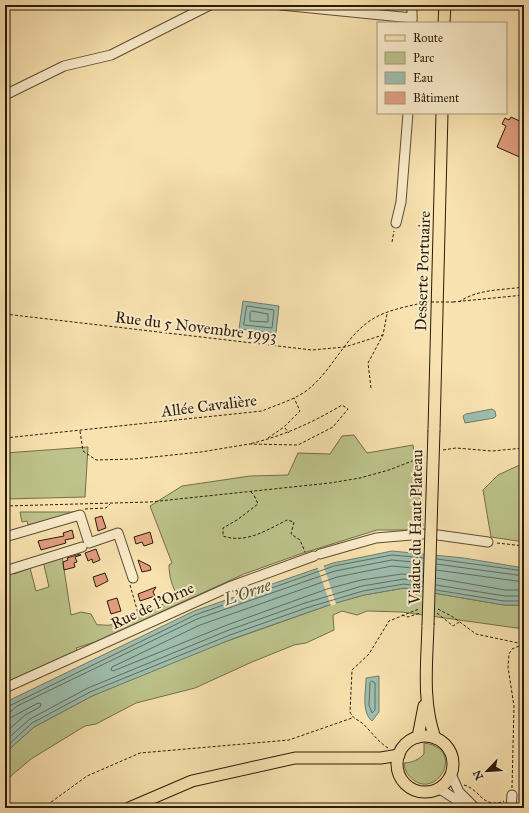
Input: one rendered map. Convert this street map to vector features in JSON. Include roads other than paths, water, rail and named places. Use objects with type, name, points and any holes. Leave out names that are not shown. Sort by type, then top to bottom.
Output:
[{"type":"main road","points":[[444,22],[445,5]]},
{"type":"main road","name":"Desserte Portuaire","points":[[434,430],[442,114]]},
{"type":"main road","name":"Viaduc du Haut Plateau","points":[[427,690],[434,430]]},
{"type":"main road","points":[[418,737],[427,690]]},
{"type":"main road","points":[[427,690],[429,722],[435,738]]},
{"type":"main road","points":[[381,758],[398,769],[404,781],[414,789],[425,792],[437,789],[445,783],[451,774],[453,762],[452,756],[445,745],[435,738],[426,736],[418,737],[406,744],[399,755],[398,769]]},
{"type":"main road","points":[[129,808],[192,781],[295,758],[381,758],[399,755]]},
{"type":"street","points":[[5,95],[64,66],[111,55],[210,5]]},
{"type":"street","points":[[280,5],[412,20],[412,5]]},
{"type":"street","points":[[396,222],[401,202],[408,114]]},
{"type":"street","points":[[5,537],[80,515],[89,543],[118,533],[133,578]]},
{"type":"street","name":"Rue de l'Orne","points":[[5,688],[222,589],[314,556],[376,538],[423,534]]},
{"type":"street","points":[[438,535],[488,542]]},
{"type":"street","points":[[5,571],[82,547]]},
{"type":"street","points":[[451,774],[455,786],[475,808]]},
{"type":"street","points":[[437,789],[443,791],[469,808]]},
{"type":"street","points":[[511,808],[512,795]]},
{"type":"water","points":[[243,301],[279,306],[276,333],[239,329]]},
{"type":"water","points":[[492,409],[495,411],[496,416],[494,418],[465,423],[463,416],[466,414]]},
{"type":"water","points":[[392,551],[464,558],[524,568],[524,605],[504,605],[404,588],[364,595],[332,604],[232,639],[92,696],[34,727],[5,753],[5,705],[12,699],[194,611],[333,563]]},
{"type":"water","points":[[379,676],[379,712],[372,721],[366,712],[365,707],[366,678]]},
{"type":"water label","name":"L'Orne","points":[[247,592]]}]
